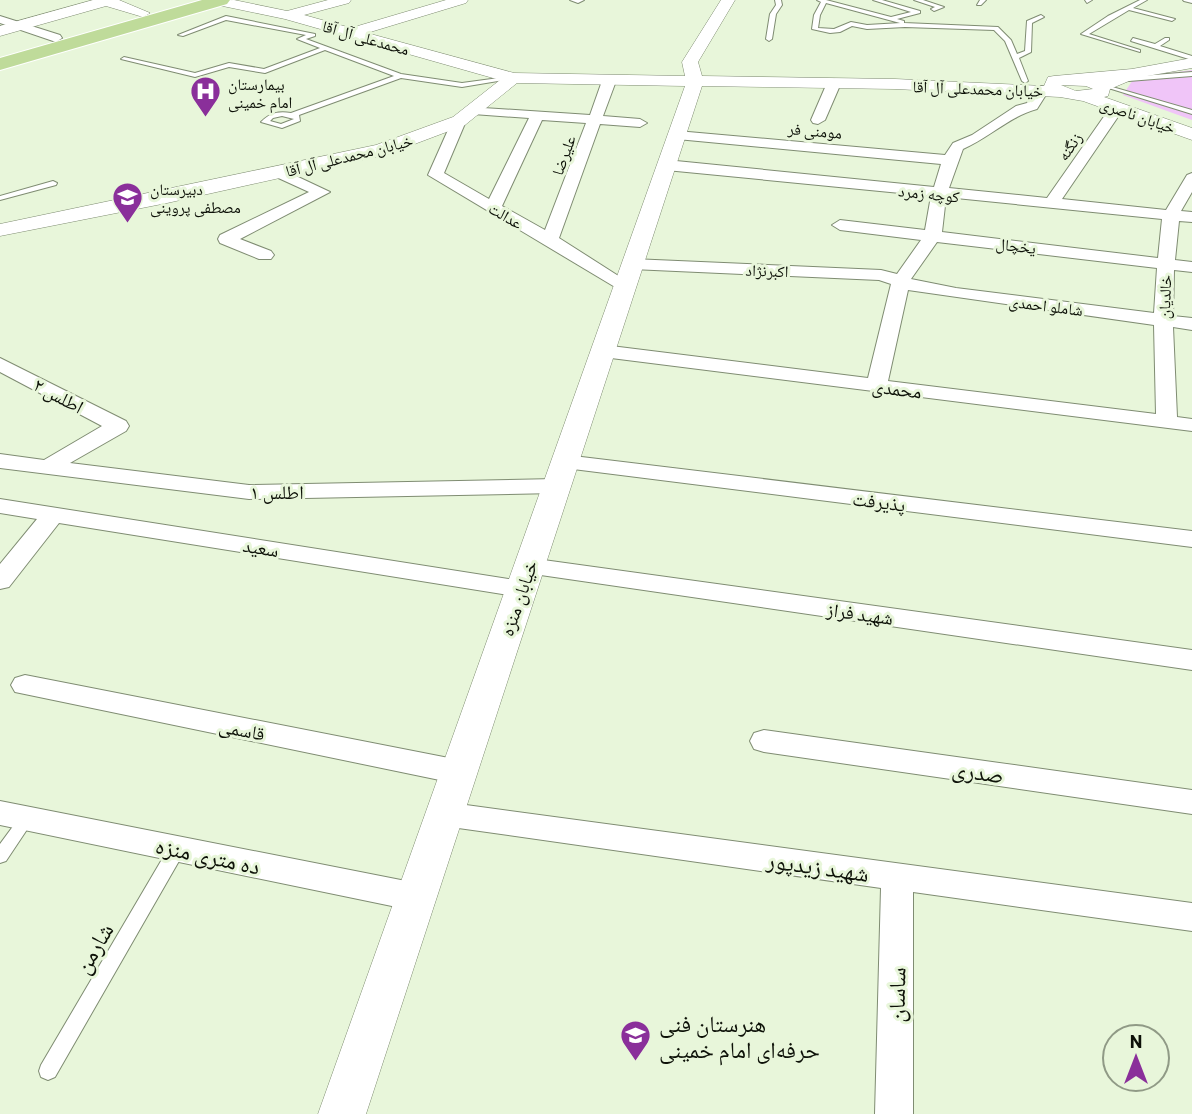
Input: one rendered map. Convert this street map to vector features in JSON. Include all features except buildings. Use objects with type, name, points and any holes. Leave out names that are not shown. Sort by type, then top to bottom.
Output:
[{"type":"main road","points":[[0,54],[190,0]]},
{"type":"main road","points":[[0,64],[220,1]]},
{"type":"street","points":[[287,15],[344,0]]},
{"type":"street","points":[[350,33],[461,0]]},
{"type":"street","name":"خیابان منزه","points":[[342,1114],[695,82],[690,62],[728,0]]},
{"type":"street","points":[[0,31],[106,1],[143,13]]},
{"type":"street","name":"محمدعلی آل آقا","points":[[220,1],[287,15],[513,78]]},
{"type":"street","points":[[0,19],[56,38]]},
{"type":"street","points":[[1065,83],[1132,74],[1192,60]]},
{"type":"street","points":[[1065,83],[1101,88],[1132,74]]},
{"type":"street","name":"خیابان محمدعلی آل آقا","points":[[0,230],[381,150],[466,116],[513,78],[895,84],[1042,90],[1065,83]]},
{"type":"street","name":"خیابان محمدعلی آل آقا","points":[[895,84],[1024,80],[1065,83]]},
{"type":"street","name":"علیرضا","points":[[550,240],[609,81]]},
{"type":"street","points":[[818,120],[834,83]]},
{"type":"street","name":"خیابان ناصری","points":[[1101,88],[1117,108],[1192,134]]},
{"type":"street","name":"خیابان ناصری","points":[[1101,88],[1192,127]]},
{"type":"street","points":[[877,385],[901,281],[933,235],[939,194],[950,160],[958,146],[978,138],[1021,109],[1032,106],[1042,90]]},
{"type":"street","name":"زنگنه","points":[[1050,205],[1117,108]]},
{"type":"street","points":[[466,116],[537,116],[640,123]]},
{"type":"street","name":"عدالت","points":[[466,116],[436,175],[550,240],[629,276]]},
{"type":"street","points":[[493,208],[537,116]]},
{"type":"street","name":"مومنی فر","points":[[671,150],[950,160]]},
{"type":"street","name":"کوچه زمرد","points":[[671,150],[939,194],[1192,217]]},
{"type":"street","points":[[265,255],[226,239],[322,192],[279,173]]},
{"type":"street","name":"خالدیان","points":[[1167,422],[1163,320],[1171,215],[1192,178]]},
{"type":"street","name":"یخچال","points":[[840,225],[1192,267]]},
{"type":"street","name":"اکبرنژاد","points":[[629,276],[881,275],[901,281]]},
{"type":"street","name":"شاملو احمدی","points":[[901,281],[918,287],[956,293],[1192,324]]},
{"type":"street","name":"محمدی","points":[[603,351],[1192,425]]},
{"type":"street","name":"اطلس ۲","points":[[0,364],[118,426],[47,467]]},
{"type":"street","name":"اطلس ۱","points":[[0,461],[249,492],[561,474]]},
{"type":"street","name":"پذیرفت","points":[[561,474],[1192,540]]},
{"type":"street","name":"سعید","points":[[0,506],[525,578]]},
{"type":"street","points":[[0,581],[53,514]]},
{"type":"street","name":"شهید فراز","points":[[525,578],[1192,660]]},
{"type":"street","name":"قاسمی","points":[[25,685],[458,772]]},
{"type":"street","name":"صدری","points":[[764,741],[1192,802]]},
{"type":"street","name":"شهید زیدپور","points":[[444,814],[1192,917]]},
{"type":"street","name":"ده متری منزه","points":[[13,815],[416,898]]},
{"type":"street","name":"ساسان","points":[[894,1114],[897,877]]},
{"type":"lane","points":[[769,39],[778,0]]},
{"type":"lane","points":[[876,0],[918,12],[891,19]]},
{"type":"lane","points":[[919,0],[941,7],[934,9]]},
{"type":"lane","points":[[1138,51],[1084,34],[1144,0]]},
{"type":"lane","points":[[1186,0],[1192,1]]},
{"type":"lane","points":[[914,25],[822,1],[815,29],[838,32],[851,24],[867,27],[914,25],[996,28],[1009,40],[1024,80]]},
{"type":"lane","points":[[1128,8],[1172,19]]},
{"type":"lane","points":[[851,24],[848,23],[852,15],[860,10]]},
{"type":"lane","points":[[1016,57],[1028,52],[1029,22],[1041,17]]},
{"type":"lane","points":[[181,35],[226,18],[313,35],[300,39],[400,76],[462,85],[513,78]]},
{"type":"lane","points":[[1156,46],[1167,39]]},
{"type":"lane","points":[[1133,40],[1192,60]]},
{"type":"lane","points":[[124,59],[195,75],[229,65],[265,71],[326,48]]},
{"type":"lane","points":[[1101,88],[1192,74]]},
{"type":"lane","points":[[292,115],[400,76]]},
{"type":"lane","points":[[1101,88],[1192,112]]},
{"type":"lane","points":[[0,198],[53,183]]},
{"type":"lane","points":[[0,856],[13,815]]},
{"type":"lane","name":"شارمن","points":[[48,1071],[177,849]]},
{"type":"shaded area","points":[[1192,70],[1192,120],[1123,95],[1134,78]]},
{"type":"place","name":"بیمارستان امام خمینی","points":[[205,119]]},
{"type":"place","name":"دبیرستان مصطفی پروینی","points":[[127,224]]},
{"type":"place","name":"هنرستان فنی حرفه‌ای امام خمینی","points":[[636,1063]]}]
